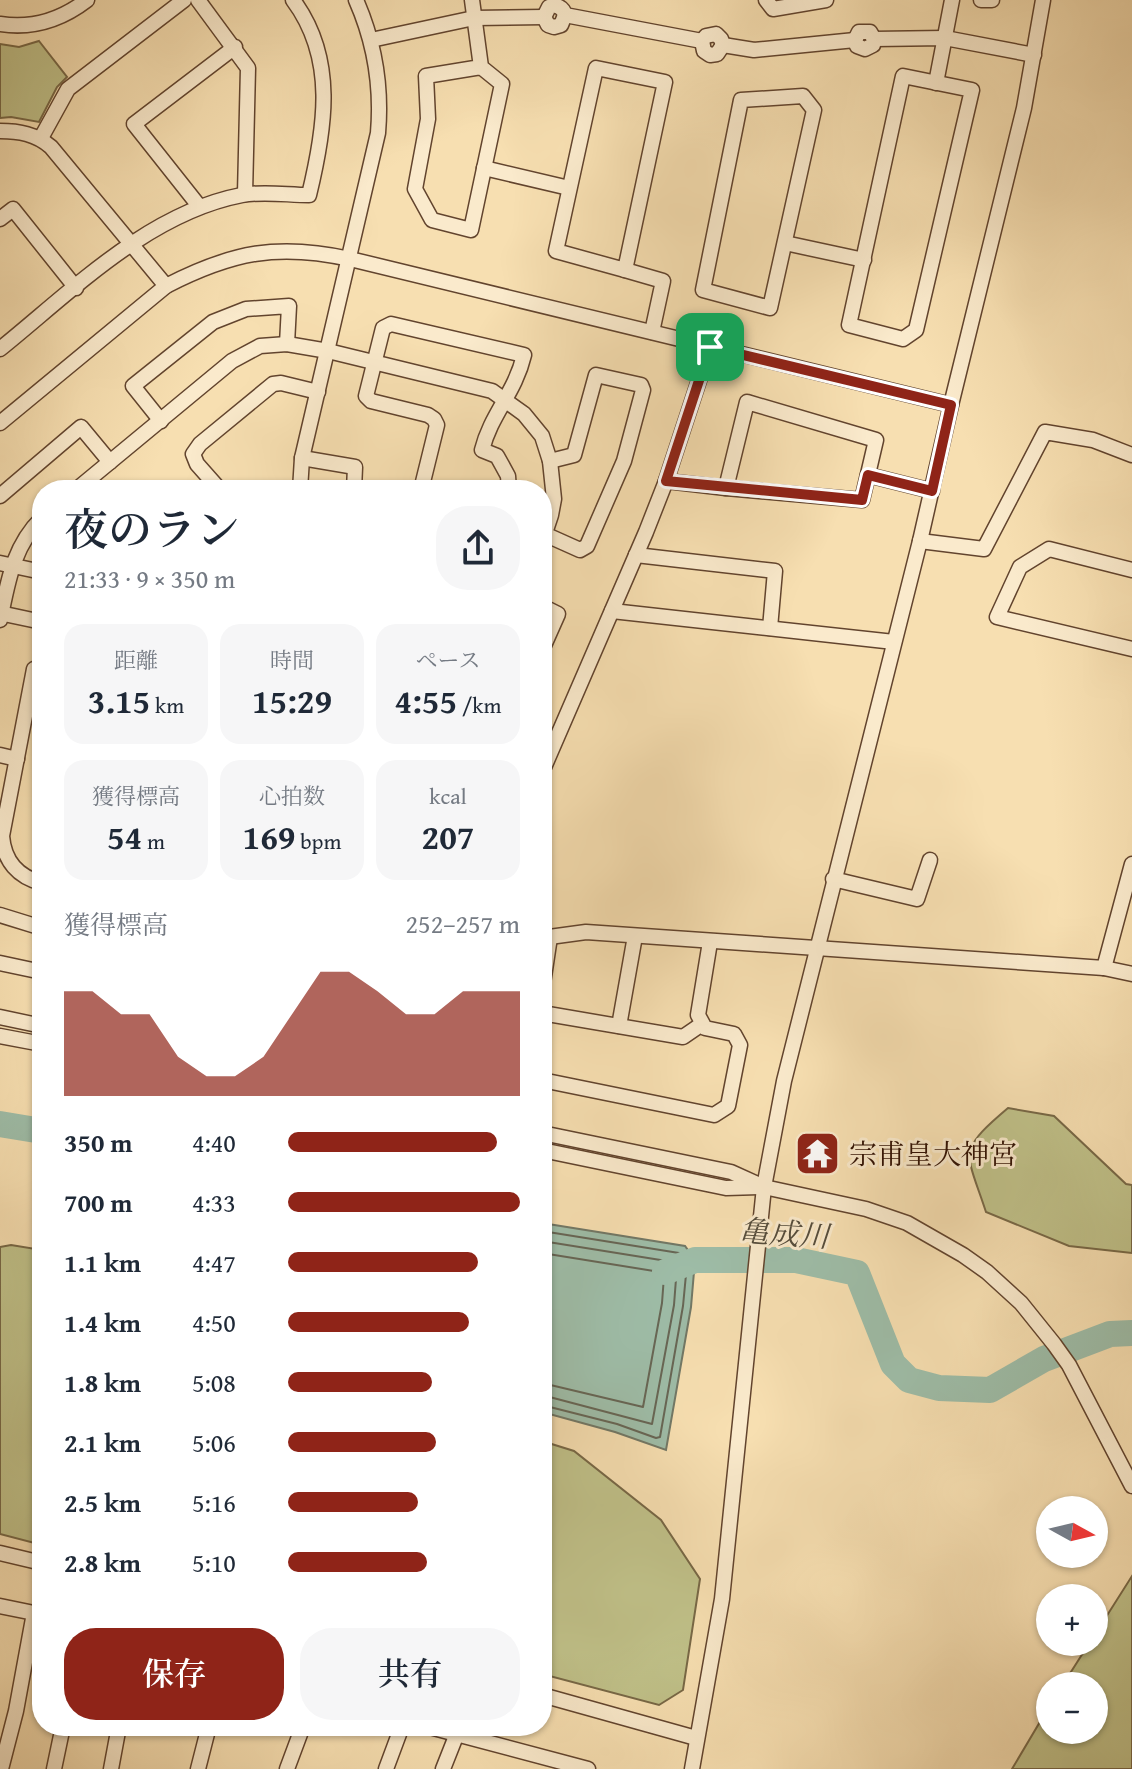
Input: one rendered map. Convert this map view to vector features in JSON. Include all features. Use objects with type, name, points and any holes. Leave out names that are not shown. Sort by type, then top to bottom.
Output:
[{"type":"street","points":[[0,24],[30,25],[56,19],[87,0]]},
{"type":"street","points":[[41,138],[68,89],[184,0]]},
{"type":"street","points":[[198,0],[248,68],[245,194]]},
{"type":"street","points":[[0,349],[161,224],[199,206],[245,194],[309,195],[321,144],[324,71],[306,21],[293,0]]},
{"type":"street","points":[[301,480],[302,458],[378,133],[379,88],[371,40],[356,0]]},
{"type":"street","points":[[472,0],[481,67],[502,84],[471,230],[432,220],[415,189],[428,119],[426,76],[481,67]]},
{"type":"street","points":[[766,0],[773,9],[826,0]]},
{"type":"street","points":[[936,83],[952,0]]},
{"type":"street","points":[[981,0],[992,0]]},
{"type":"street","points":[[692,1769],[722,1599],[764,1187],[784,1081],[920,541],[1024,108],[1043,0]]},
{"type":"street","points":[[371,40],[474,18],[544,17],[548,25],[554,27],[561,25],[565,15],[702,41],[702,48],[710,55],[720,52],[723,45],[754,50],[855,40],[859,48],[865,49],[873,45],[874,39],[945,38],[1034,55]]},
{"type":"street","points":[[199,206],[134,124],[235,47]]},
{"type":"street","points":[[625,270],[665,82],[596,68],[556,251],[663,281],[652,332]]},
{"type":"street","points":[[903,76],[936,83],[972,90],[916,330],[903,339],[849,325],[903,76]]},
{"type":"street","points":[[803,96],[814,110],[785,243],[770,308],[703,290],[741,100],[803,96]]},
{"type":"street","points":[[0,131],[41,138],[166,286]]},
{"type":"street","points":[[484,168],[569,188]]},
{"type":"street","points":[[0,219],[13,209],[76,288]]},
{"type":"street","points":[[785,243],[864,260]]},
{"type":"street","points":[[0,423],[166,286],[194,272],[255,253],[314,251],[951,405]]},
{"type":"street","points":[[161,421],[133,386],[213,322],[246,309],[289,306],[287,344]]},
{"type":"street","points":[[423,480],[437,425],[434,419],[371,401],[366,396],[383,328],[391,324],[524,355],[516,384],[487,433],[482,450],[497,456],[508,480]]},
{"type":"street","points":[[88,480],[246,352],[260,346],[287,344],[492,391],[524,414],[542,436],[550,461],[552,506]]},
{"type":"street","points":[[552,749],[666,481],[710,347]]},
{"type":"street","points":[[550,461],[574,455],[596,375],[641,385],[643,390],[624,461],[587,546],[580,550],[552,539]]},
{"type":"street","points":[[212,480],[193,454],[200,444],[273,384],[318,392]]},
{"type":"street","points":[[666,481],[726,488],[862,500],[876,440],[747,402],[726,488]]},
{"type":"street","points":[[0,496],[81,427],[110,462]]},
{"type":"street","points":[[920,541],[984,549],[1045,432],[1093,440],[1132,455]]},
{"type":"street","points":[[302,458],[355,467],[354,480]]},
{"type":"street","points":[[868,475],[932,491]]},
{"type":"street","points":[[32,530],[6,564],[0,616],[32,621]]},
{"type":"street","points":[[1132,570],[1049,549],[1020,567],[997,617],[1132,649]]},
{"type":"street","points":[[636,555],[775,571],[770,628]]},
{"type":"street","points":[[6,564],[32,570]]},
{"type":"street","points":[[552,611],[558,614],[552,628]]},
{"type":"street","points":[[612,611],[894,642]]},
{"type":"street","points":[[32,680],[2,836],[3,846],[16,870],[32,880]]},
{"type":"street","points":[[0,755],[17,759]]},
{"type":"street","points":[[833,879],[917,899],[930,860]]},
{"type":"street","points":[[1104,968],[1132,864]]},
{"type":"street","points":[[0,915],[32,925]]},
{"type":"street","points":[[552,936],[586,932],[1104,968],[1132,974]]},
{"type":"street","points":[[619,1026],[635,936]]},
{"type":"street","points":[[552,1082],[714,1115],[728,1106],[740,1045],[734,1034],[710,1030],[702,1024],[698,1015],[710,942]]},
{"type":"street","points":[[0,963],[32,970]]},
{"type":"street","points":[[552,1015],[683,1037],[702,1024]]},
{"type":"street","points":[[0,1017],[32,1024]]},
{"type":"street","points":[[0,1036],[32,1042]]},
{"type":"street","points":[[552,1135],[731,1172],[764,1187],[866,1209],[907,1223],[963,1255],[1021,1303],[1054,1344],[1069,1365],[1132,1486]]},
{"type":"street","points":[[552,1152],[726,1188],[764,1187]]},
{"type":"street","points":[[0,1553],[32,1561]]},
{"type":"street","points":[[0,1606],[32,1613]]},
{"type":"street","points":[[1,1769],[16,1711],[32,1624]]},
{"type":"street","points":[[552,1698],[696,1738]]},
{"type":"street","points":[[54,1769],[61,1736]]},
{"type":"street","points":[[111,1769],[117,1736]]},
{"type":"street","points":[[198,1769],[206,1736]]},
{"type":"street","points":[[287,1769],[299,1736]]},
{"type":"street","points":[[386,1769],[398,1736]]},
{"type":"street","points":[[443,1769],[457,1736]]},
{"type":"street","points":[[473,1736],[536,1762],[588,1769]]},
{"type":"street","points":[[683,1769],[696,1738]]},
{"type":"green space","points":[[39,41],[67,77],[57,87],[39,122],[0,118],[0,44],[19,47]]},
{"type":"green space","points":[[1008,1108],[1054,1116],[1126,1184],[1132,1185],[1132,1253],[1069,1246],[986,1212],[970,1164],[970,1154],[980,1134]]},
{"type":"green space","points":[[11,1245],[32,1248],[32,1542],[0,1534],[0,1247]]},
{"type":"green space","points":[[552,1444],[574,1451],[661,1520],[700,1579],[683,1690],[659,1705],[552,1677]]},
{"type":"green space","points":[[1132,1576],[1132,1769],[1012,1769],[1036,1729],[1036,1744],[1108,1744],[1108,1672],[1071,1672],[1081,1656],[1108,1656],[1108,1614]]},
{"type":"water","points":[[552,1225],[685,1246],[695,1260],[691,1307],[666,1450],[552,1415]]},
{"type":"waterway","name":"亀成川","points":[[0,1124],[32,1129]]},
{"type":"waterway","name":"亀成川","points":[[665,1272],[695,1260],[796,1260],[857,1273],[893,1364],[909,1380],[939,1388],[990,1390],[1044,1359],[1110,1334],[1132,1333]]},
{"type":"place","name":"宗甫皇大神宮","points":[[818,1153]]},
{"type":"route","points":[[710,347],[951,405],[932,491],[868,475],[862,500],[666,481],[710,347]]}]
